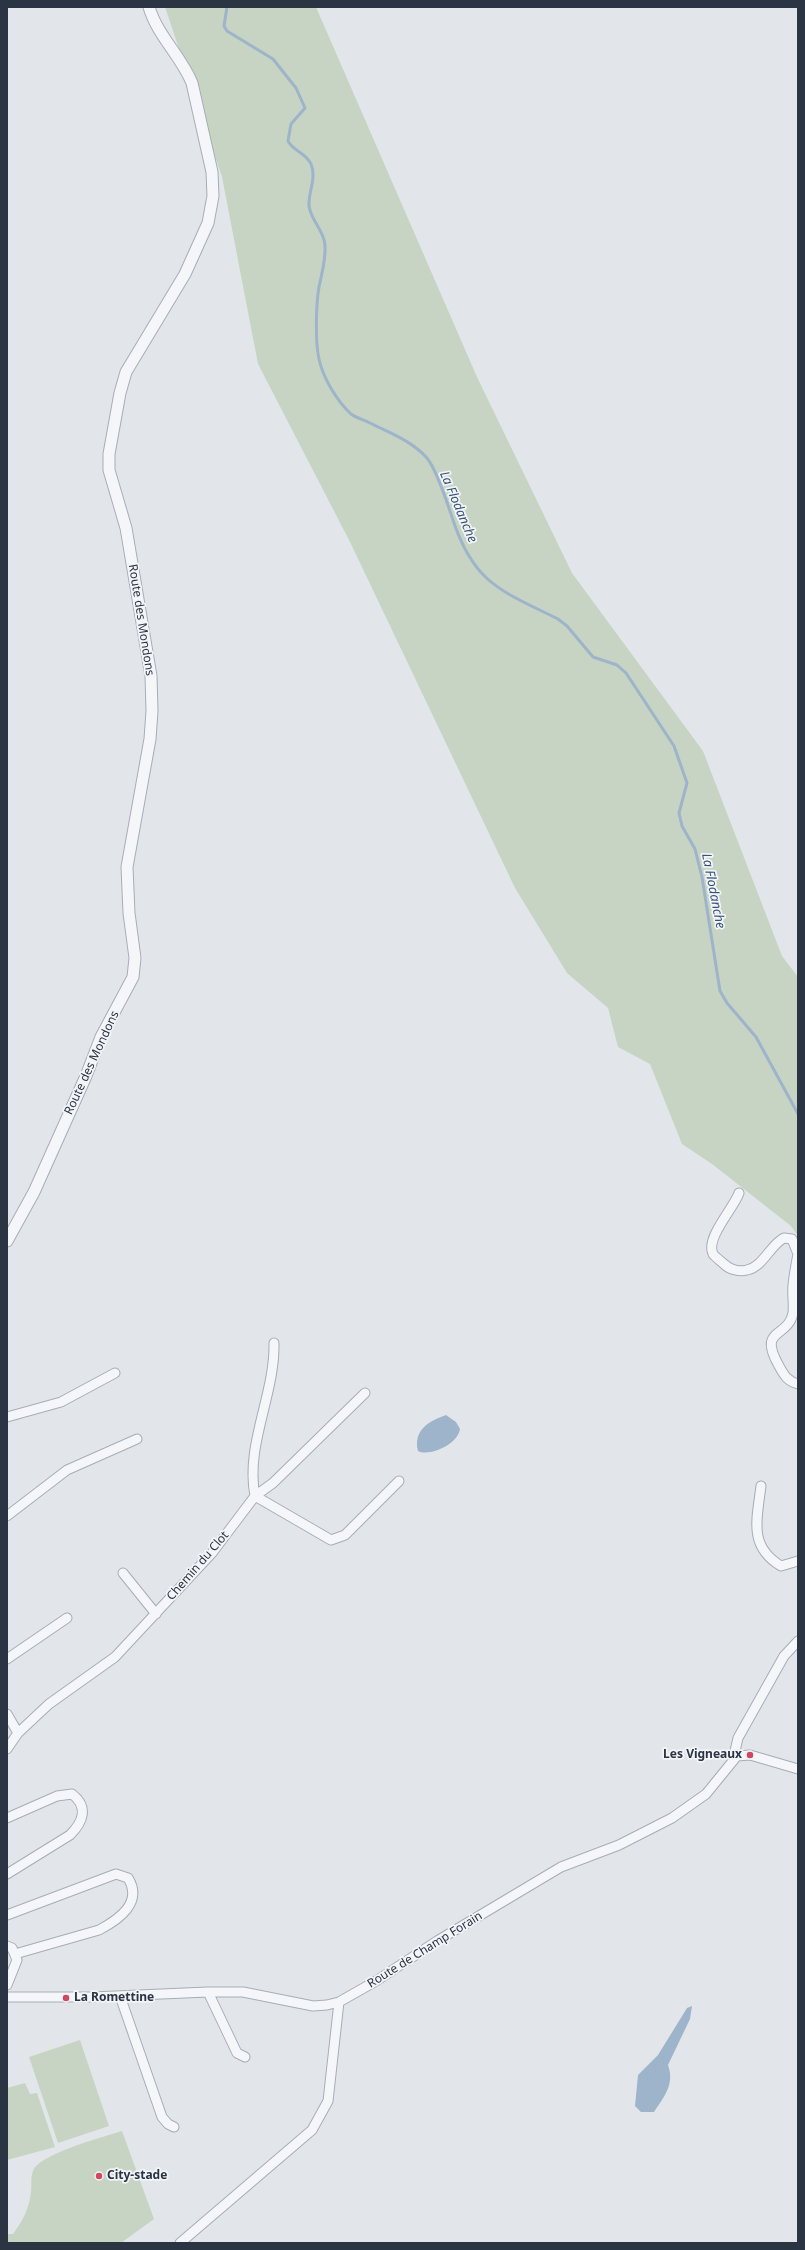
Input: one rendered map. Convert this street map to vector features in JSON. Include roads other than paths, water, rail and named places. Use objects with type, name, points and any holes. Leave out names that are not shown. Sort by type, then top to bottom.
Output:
[{"type":"street","name":"Route des Mondons","points":[[7,1242],[34,1192],[86,1076],[101,1037],[133,977],[135,958],[129,912],[127,868],[150,739],[152,711],[151,676],[126,528],[109,470],[109,454],[120,393],[126,372],[185,274],[208,223],[213,196],[212,172],[192,83],[187,70],[152,19],[149,7]]},
{"type":"street","points":[[739,1193],[736,1201],[714,1234],[711,1245],[713,1254],[727,1266],[736,1271],[747,1270],[756,1266],[778,1241],[784,1238],[792,1239],[798,1254],[793,1285],[793,1313],[790,1320],[773,1337],[770,1344],[772,1353],[785,1377],[791,1382],[798,1384]]},
{"type":"street","points":[[274,1343],[274,1365],[252,1467],[254,1496],[331,1540],[345,1535],[398,1481]]},
{"type":"street","points":[[7,1417],[61,1402],[115,1373]]},
{"type":"street","name":"Chemin du Clot","points":[[7,1749],[18,1733],[49,1704],[116,1657],[212,1553],[254,1496],[272,1483],[365,1393]]},
{"type":"street","points":[[7,1516],[67,1470],[137,1439]]},
{"type":"street","points":[[761,1486],[756,1536],[770,1559],[781,1566],[798,1561]]},
{"type":"street","points":[[122,1573],[156,1614]]},
{"type":"street","points":[[7,1659],[67,1618]]},
{"type":"street","points":[[798,1641],[781,1661],[738,1738],[735,1751],[737,1756],[750,1755],[798,1769]]},
{"type":"street","points":[[7,1714],[18,1733]]},
{"type":"street","name":"Route de Champ Forain","points":[[7,1997],[66,1998],[243,1992],[313,2006],[327,2005],[338,2002],[376,1981],[437,1941],[561,1867],[619,1845],[672,1818],[706,1794],[737,1756]]},
{"type":"street","points":[[7,1818],[57,1796],[72,1794],[81,1804],[83,1813],[82,1820],[70,1835],[7,1874]]},
{"type":"street","points":[[7,1916],[116,1874],[128,1878],[134,1891],[133,1900],[129,1907],[121,1916],[104,1927],[15,1954]]},
{"type":"street","points":[[7,1946],[12,1948],[17,1960],[7,1985]]},
{"type":"street","points":[[208,1992],[237,2053],[246,2057]]},
{"type":"street","points":[[120,1996],[162,2117],[168,2124],[174,2127]]},
{"type":"street","points":[[180,2243],[312,2130],[322,2115],[328,2101],[338,2002]]},
{"type":"water","points":[[446,1415],[456,1422],[460,1429],[454,1440],[436,1451],[418,1451],[417,1444],[420,1432],[428,1423]]},
{"type":"water","points":[[692,2006],[690,2019],[668,2065],[670,2078],[667,2090],[654,2112],[641,2112],[635,2106],[638,2075],[658,2055],[687,2008]]},
{"type":"waterway","name":"La Flodanche","points":[[227,7],[224,26],[227,31],[273,59],[296,88],[305,108],[291,124],[288,141],[309,160],[313,169],[309,206],[325,245],[324,261],[318,294],[316,333],[319,359],[331,389],[346,409],[355,417],[400,438],[415,447],[427,458],[438,479],[461,541],[470,559],[481,572],[492,583],[506,592],[558,619],[567,626],[593,657],[617,665],[626,673],[674,746],[687,783],[679,813],[682,826],[695,849],[702,877],[720,991],[727,1003],[756,1037],[798,1114]]},
{"type":"place","name":"Les Vigneaux","points":[[750,1755]]},
{"type":"place","name":"La Romettine","points":[[66,1998]]},
{"type":"place","name":"City-stade","points":[[99,2176]]}]
